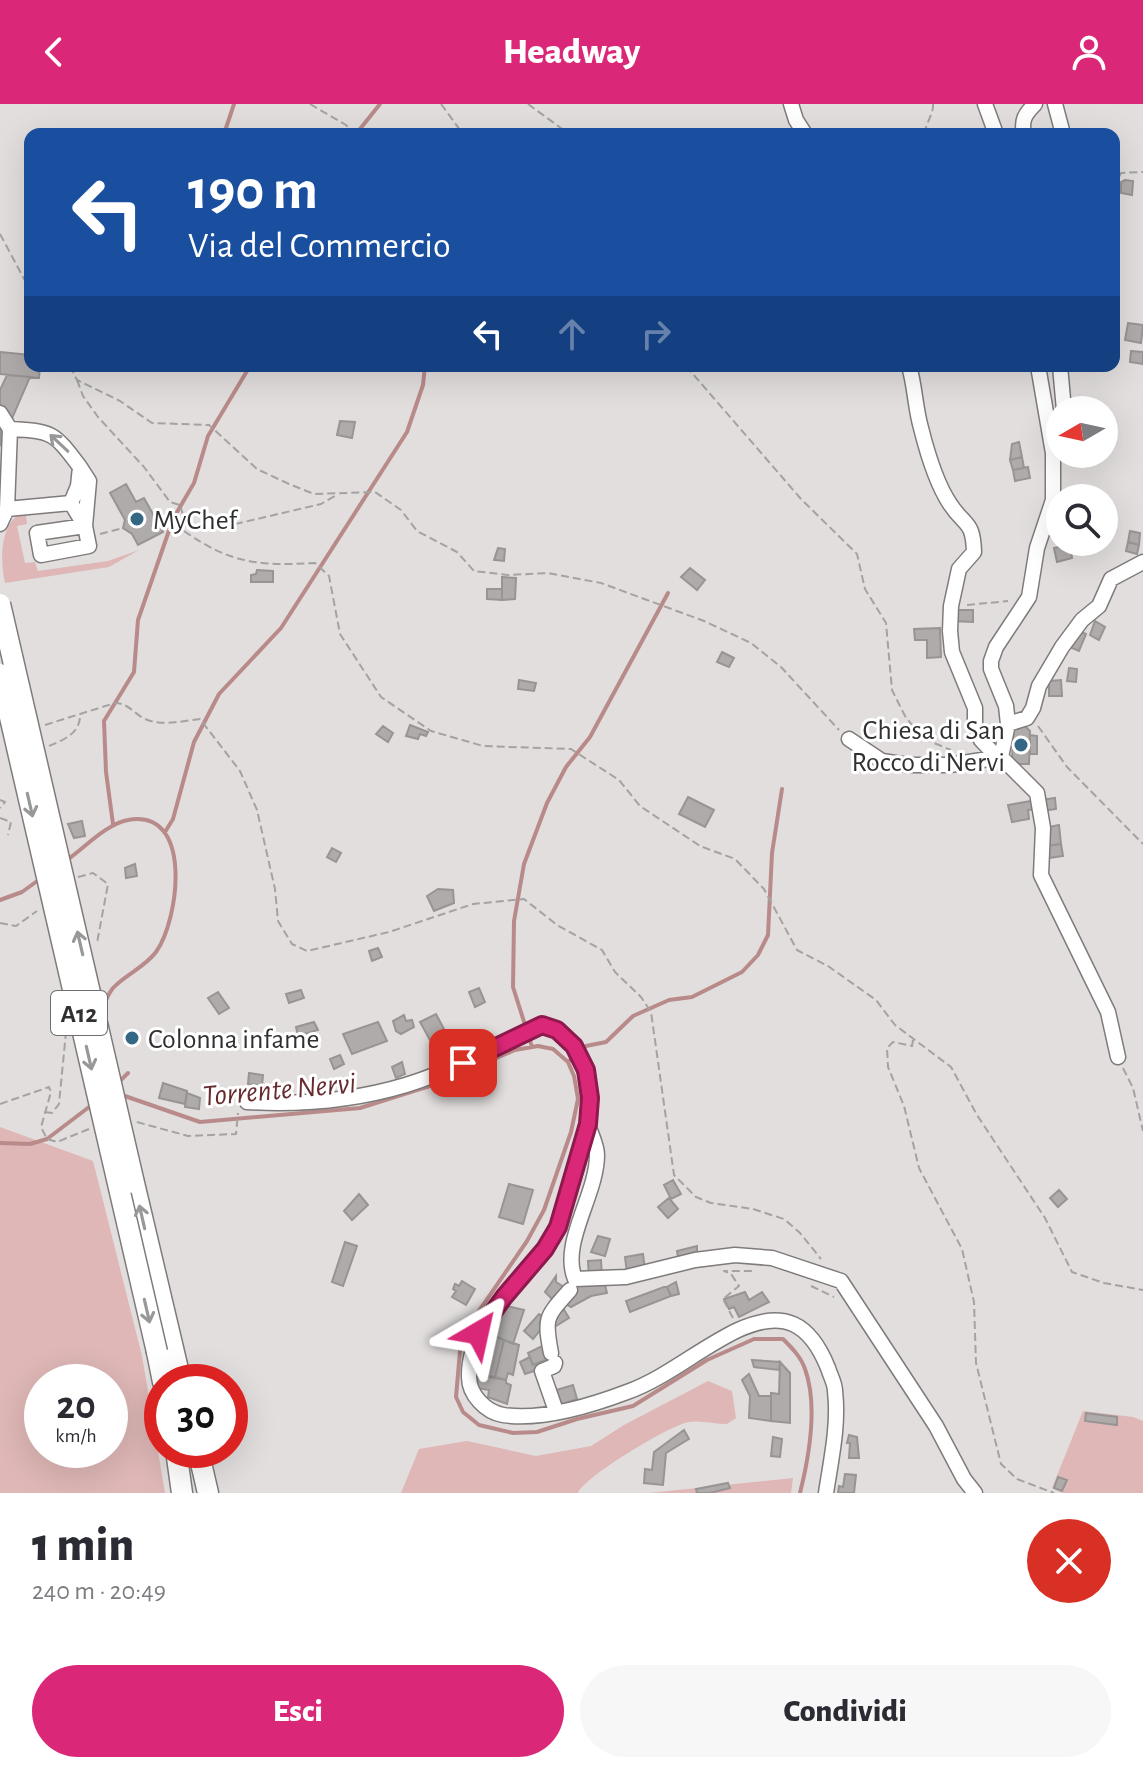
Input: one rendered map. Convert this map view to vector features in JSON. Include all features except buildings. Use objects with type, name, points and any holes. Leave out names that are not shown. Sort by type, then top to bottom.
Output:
[{"type":"highway","name":"A12","points":[[0,604],[165,1350],[164,1364]]},
{"type":"highway","name":"A12","points":[[0,674],[165,1350],[172,1364]]},
{"type":"highway","points":[[179,1468],[182,1493]]},
{"type":"highway","points":[[202,1468],[208,1493]]},
{"type":"street","points":[[791,104],[801,128]]},
{"type":"street","points":[[985,104],[994,128]]},
{"type":"street","points":[[1023,128],[1025,114],[1035,104]]},
{"type":"street","points":[[1055,104],[1061,128]]},
{"type":"street","points":[[910,372],[920,427],[942,487],[951,505],[970,525],[974,535],[974,552],[959,569],[951,606],[952,652],[975,708],[975,725],[981,740],[1037,793],[1043,828],[1041,875],[1108,1012],[1118,1057]]},
{"type":"street","points":[[1039,372],[1046,400]]},
{"type":"street","points":[[1061,372],[1063,396]]},
{"type":"street","points":[[0,413],[10,429],[7,509],[0,524]]},
{"type":"street","points":[[10,429],[46,431],[66,447],[89,481],[86,531]]},
{"type":"street","points":[[71,503],[78,486],[80,467]]},
{"type":"street","points":[[999,757],[1008,724],[1006,706],[991,669],[991,661],[996,647],[1029,597],[1037,548],[1053,500],[1055,468]]},
{"type":"street","points":[[7,509],[71,503]]},
{"type":"street","points":[[71,503],[86,531]]},
{"type":"street","points":[[1008,724],[1027,718],[1039,686],[1062,647],[1074,629],[1099,606],[1111,579],[1143,562]]},
{"type":"street","points":[[849,739],[882,761],[908,765],[950,765],[999,757]]},
{"type":"street","points":[[247,1102],[281,1104],[337,1099],[405,1085],[463,1063],[542,1025],[550,1025],[574,1046],[586,1070],[590,1098],[588,1124],[558,1227],[545,1249],[478,1333],[469,1376],[470,1387],[480,1404],[498,1414],[527,1417],[556,1411],[629,1392],[739,1329],[777,1321],[799,1325],[809,1333],[821,1352],[835,1388],[835,1432],[826,1493]]},
{"type":"street","points":[[588,1124],[597,1152],[594,1178],[574,1242],[570,1266],[575,1279],[626,1277],[695,1260],[735,1255],[772,1258],[844,1292],[975,1493]]},
{"type":"street","points":[[556,1411],[542,1371],[554,1366],[546,1325],[550,1312],[570,1290]]},
{"type":"path","points":[[310,104],[349,128]]},
{"type":"path","points":[[441,104],[459,128]]},
{"type":"path","points":[[528,104],[561,128]]},
{"type":"path","points":[[925,128],[933,106]]},
{"type":"path","points":[[1120,175],[1143,172]]},
{"type":"path","points":[[0,234],[24,279]]},
{"type":"path","points":[[73,372],[83,396],[98,417],[144,467],[170,502],[180,505],[186,525],[184,531],[207,547],[243,562],[278,565],[315,563],[329,576],[340,634],[381,697],[431,731],[483,746],[571,749],[619,780],[640,806],[700,846],[735,859],[764,889],[797,950],[828,966],[876,1000],[895,1025],[951,1067],[977,1115],[1045,1218],[1072,1272],[1104,1283],[1143,1290]]},
{"type":"path","points":[[691,372],[801,499],[857,554],[865,589],[886,623],[892,690],[905,716],[922,738],[974,759]]},
{"type":"path","points":[[77,380],[120,401],[152,423],[209,425],[257,469],[314,494],[375,492],[401,510],[417,531],[457,552],[474,571],[508,575],[548,573],[601,583],[704,621],[751,643],[781,667],[819,711],[849,739]]},
{"type":"path","points":[[186,525],[201,529],[227,526],[321,504],[337,495]]},
{"type":"path","points":[[86,531],[123,528]]},
{"type":"path","points":[[951,606],[991,604],[1029,597]]},
{"type":"path","points":[[42,726],[115,703],[122,703],[145,719],[164,723],[200,719],[240,771],[257,810],[275,889],[278,921],[292,944],[307,951],[389,932],[473,904],[524,899],[557,925],[602,950],[615,972],[641,997],[651,1012],[674,1175],[696,1197],[784,1219],[800,1233],[844,1292]]},
{"type":"path","points":[[1027,718],[1037,724],[1067,767],[1143,844]]},
{"type":"path","points":[[0,800],[5,802],[0,808]]},
{"type":"path","points":[[0,818],[11,822],[8,835]]},
{"type":"path","points":[[913,1039],[912,1046],[893,1042],[887,1048],[888,1067],[904,1106],[919,1168],[962,1249],[974,1302],[976,1363],[1001,1464],[1017,1479],[1054,1493]]},
{"type":"path","points":[[1118,1057],[1133,1088],[1143,1131]]},
{"type":"path","points":[[739,1329],[723,1299],[739,1286],[731,1274],[724,1271],[760,1270]]},
{"type":"path","points":[[801,1281],[844,1292]]},
{"type":"shaded area","points":[[20,514],[26,514],[27,524],[17,526],[25,563],[35,562],[38,571],[108,561],[139,550],[109,567],[5,583],[3,544],[9,526]]},
{"type":"shaded area","points":[[0,1127],[93,1161],[144,1368],[144,1468],[161,1468],[165,1493],[0,1493]]},
{"type":"shaded area","points":[[708,1381],[732,1391],[736,1418],[727,1424],[689,1422],[664,1432],[611,1464],[578,1493],[401,1493],[419,1449],[467,1441],[536,1456],[591,1446]]},
{"type":"shaded area","points":[[1083,1411],[1143,1421],[1143,1493],[1063,1493],[1052,1488]]},
{"type":"shaded area","points":[[793,1478],[791,1493],[649,1493]]},
{"type":"waterway","points":[[226,128],[234,104]]},
{"type":"waterway","points":[[361,128],[380,104]]},
{"type":"waterway","points":[[113,824],[106,772],[104,721],[134,672],[138,620],[173,519],[194,483],[208,436],[246,372]]},
{"type":"waterway","points":[[165,832],[173,819],[194,742],[219,694],[281,628],[407,432],[424,372]]},
{"type":"waterway","points":[[532,1047],[513,987],[514,921],[524,864],[547,803],[566,767],[590,737],[668,593]]},
{"type":"waterway","points":[[568,1062],[586,1046],[606,1042],[633,1016],[669,1000],[692,997],[742,972],[758,955],[768,935],[772,853],[782,789]]},
{"type":"waterway","name":"Torrente Nervi","points":[[67,860],[104,831],[128,820],[149,821],[163,831],[172,848],[175,893],[164,937],[156,952],[113,988],[101,1010]]},
{"type":"waterway","name":"Torrente Nervi","points":[[0,900],[22,892],[40,879]]},
{"type":"waterway","name":"Torrente Nervi","points":[[119,1094],[200,1122],[360,1108],[436,1084],[515,1050],[538,1046],[553,1049],[568,1062],[574,1076],[578,1099],[571,1132],[544,1210],[527,1241],[479,1311],[460,1351],[456,1397],[463,1412],[479,1425],[513,1433],[537,1432],[633,1406],[707,1360],[754,1339],[783,1339],[803,1365],[811,1398],[809,1447],[800,1493]]},
{"type":"waterway","points":[[118,1083],[128,1073]]},
{"type":"waterway","points":[[0,1143],[30,1144],[47,1139],[93,1104]]},
{"type":"place","name":"MyChef","points":[[137,519]]},
{"type":"place","name":"Chiesa di San Rocco di Nervi","points":[[1021,745]]},
{"type":"place","name":"Colonna infame","points":[[132,1038]]},
{"type":"route","points":[[463,1063],[542,1025],[550,1025],[574,1046],[586,1070],[590,1098],[588,1124],[558,1227],[545,1249],[478,1333]]}]
